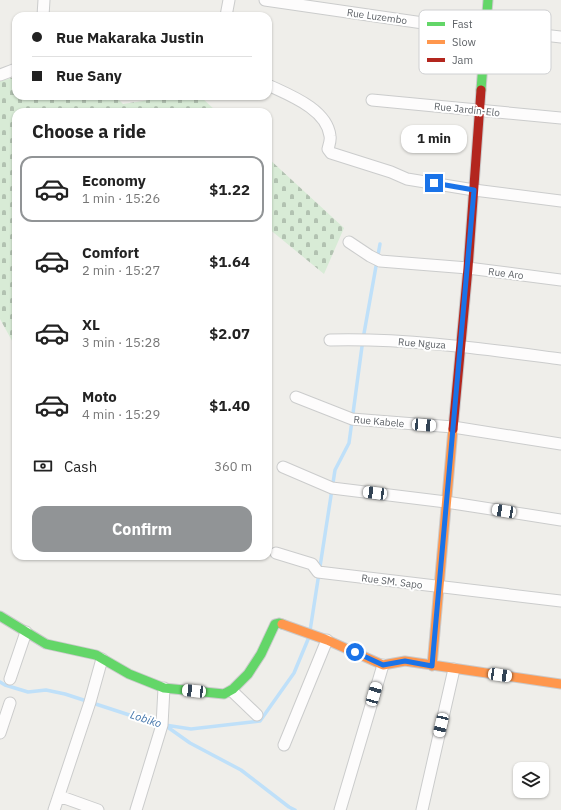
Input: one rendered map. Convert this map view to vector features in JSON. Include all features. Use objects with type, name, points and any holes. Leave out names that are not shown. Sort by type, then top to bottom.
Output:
[{"type":"street","points":[[43,12],[44,0]]},
{"type":"street","points":[[227,12],[229,0]]},
{"type":"street","name":"Rue Luzembo","points":[[265,0],[419,22]]},
{"type":"street","points":[[487,10],[488,0]]},
{"type":"street","name":"Rue Luzembo","points":[[551,36],[561,37]]},
{"type":"street","points":[[0,75],[12,70]]},
{"type":"street","points":[[432,666],[468,268],[482,74]]},
{"type":"street","points":[[272,87],[300,99],[324,119],[330,137],[328,149],[331,153],[391,172],[407,179],[474,190],[561,200]]},
{"type":"street","name":"Rue Jardin-Elo","points":[[372,100],[561,118]]},
{"type":"street","name":"Rue Aro","points":[[349,242],[380,261],[468,268],[561,280]]},
{"type":"street","name":"Rue Nguza","points":[[330,340],[363,339],[460,346],[561,359]]},
{"type":"street","name":"Rue Kabele","points":[[296,397],[352,419],[453,427],[561,444]]},
{"type":"street","points":[[283,466],[332,488],[446,502],[561,520]]},
{"type":"street","name":"Rue SM. Sapo","points":[[276,553],[312,564],[318,572],[561,601]]},
{"type":"street","points":[[0,616],[46,644],[96,655],[129,674],[164,688],[224,694],[232,691],[255,666],[275,624],[279,623],[327,640],[383,665],[405,661],[561,684]]},
{"type":"street","points":[[10,679],[26,632]]},
{"type":"street","points":[[284,745],[327,640]]},
{"type":"street","points":[[54,810],[90,702],[102,659]]},
{"type":"street","points":[[340,810],[383,665]]},
{"type":"street","points":[[422,810],[454,669]]},
{"type":"street","points":[[136,810],[162,725],[164,688]]},
{"type":"street","points":[[232,691],[256,715]]},
{"type":"street","points":[[0,733],[10,703]]},
{"type":"street","points":[[59,796],[98,810]]},
{"type":"green space","points":[[12,78],[12,100],[119,100],[123,104],[149,100],[204,100],[213,108],[12,108],[12,341],[0,319],[0,81]]},
{"type":"green space","points":[[272,162],[344,228],[324,274],[272,231]]},
{"type":"waterway","points":[[310,631],[335,470],[349,443],[363,339],[380,244]]},
{"type":"waterway","points":[[165,725],[191,729],[260,721],[294,673],[309,637]]},
{"type":"waterway","name":"Lobiko","points":[[0,682],[28,692],[46,690],[65,694],[160,725]]},
{"type":"waterway","name":"Lobiko","points":[[166,726],[190,743],[241,770],[295,810]]},
{"type":"traffic: fast","points":[[487,10],[488,0]]},
{"type":"traffic: fast","points":[[481,90],[482,74]]},
{"type":"traffic: fast","points":[[0,616],[46,644],[96,655],[129,674],[164,688],[224,694],[233,689],[248,674],[261,654],[275,624],[282,624]]},
{"type":"traffic: slow","points":[[432,666],[453,429]]},
{"type":"traffic: slow","points":[[282,624],[327,640],[383,665],[405,661],[561,684]]},
{"type":"traffic: jam","points":[[453,429],[468,268],[481,90]]},
{"type":"route","points":[[355,652],[383,665],[405,661],[432,666],[474,190],[434,183]]}]
